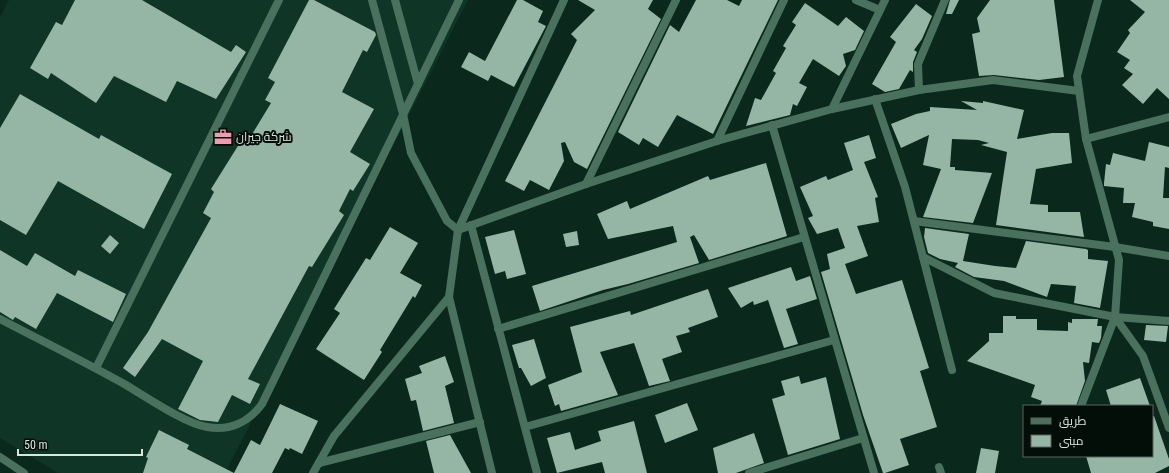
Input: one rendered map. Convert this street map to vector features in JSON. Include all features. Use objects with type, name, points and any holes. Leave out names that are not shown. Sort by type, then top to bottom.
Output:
[{"type":"street","points":[[96,368],[279,0]]},
{"type":"street","points":[[372,0],[404,114],[411,153],[446,221],[458,230]]},
{"type":"street","points":[[395,0],[418,84]]},
{"type":"street","points":[[0,319],[96,368],[195,424],[219,428],[241,423],[249,418],[262,404],[459,0]]},
{"type":"street","points":[[492,473],[449,297],[458,230],[564,0]]},
{"type":"street","points":[[586,184],[676,0]]},
{"type":"street","points":[[718,141],[784,0]]},
{"type":"street","points":[[856,0],[880,10]]},
{"type":"street","points":[[832,109],[885,0]]},
{"type":"street","points":[[919,90],[918,64],[945,0]]},
{"type":"street","points":[[1081,405],[1115,317],[1119,260],[1086,139],[1077,76],[1098,0]]},
{"type":"street","points":[[458,230],[586,184],[718,141],[832,109],[875,99],[919,90],[993,80],[1079,91]]},
{"type":"street","points":[[875,99],[905,188],[952,370]]},
{"type":"street","points":[[1086,139],[1169,117]]},
{"type":"street","points":[[772,126],[874,473]]},
{"type":"street","points":[[914,220],[1115,246],[1169,256]]},
{"type":"street","points":[[472,225],[498,329],[537,473]]},
{"type":"street","points":[[498,329],[804,237]]},
{"type":"street","points":[[923,257],[994,293],[1115,317],[1169,321]]},
{"type":"street","points":[[312,473],[334,436],[449,297]]},
{"type":"street","points":[[1115,317],[1143,356],[1169,428]]},
{"type":"street","points":[[525,427],[834,340]]},
{"type":"street","points":[[319,463],[480,422]]},
{"type":"street","points":[[749,473],[863,438]]},
{"type":"street","points":[[0,457],[24,473]]},
{"type":"shaded area","points":[[9,0],[468,0],[225,473],[58,473],[0,438],[0,17]]},
{"type":"building","points":[[75,0],[142,0],[231,52],[236,45],[246,52],[216,99],[177,81],[166,102],[114,76],[96,103],[51,73],[48,79],[30,68],[56,22],[62,25]]},
{"type":"building","points":[[309,0],[314,0],[375,32],[376,35],[367,52],[363,50],[342,92],[374,109],[350,152],[370,164],[353,191],[350,189],[339,211],[344,215],[312,267],[309,266],[248,379],[260,384],[250,404],[232,395],[218,422],[200,420],[178,409],[203,361],[162,339],[135,377],[123,368],[148,332],[211,218],[203,213],[214,192],[211,189],[246,133],[251,136],[271,103],[265,100],[275,82],[268,78]]},
{"type":"building","points":[[517,0],[523,0],[543,11],[538,22],[546,26],[514,87],[491,75],[488,81],[461,67],[469,52],[485,61]]},
{"type":"building","points":[[578,0],[653,0],[648,9],[661,19],[587,169],[574,162],[565,142],[561,143],[564,161],[549,190],[530,180],[524,191],[505,181],[577,40],[571,34],[595,10]]},
{"type":"building","points":[[696,0],[727,0],[739,6],[742,0],[778,0],[713,134],[677,115],[658,147],[643,138],[639,145],[618,132],[670,25],[679,32]]},
{"type":"building","points":[[950,0],[959,0],[952,14],[946,14]]},
{"type":"building","points":[[990,0],[1054,0],[1064,77],[1039,80],[994,75],[979,76],[972,34],[980,32],[977,18]]},
{"type":"building","points":[[1130,0],[1169,0],[1169,99],[1157,88],[1143,104],[1122,85],[1133,74],[1124,68],[1130,60],[1117,52],[1130,33],[1128,30],[1145,12]]},
{"type":"building","points":[[805,3],[838,26],[846,17],[864,31],[855,50],[843,54],[846,66],[839,76],[813,59],[799,83],[807,87],[797,106],[793,104],[790,115],[746,126],[755,98],[761,100],[776,73],[773,71],[786,48],[783,46],[796,25],[792,22]]},
{"type":"building","points":[[916,4],[932,16],[922,39],[914,50],[917,52],[913,62],[913,72],[910,70],[899,89],[885,92],[872,84],[896,42],[890,37]]},
{"type":"building","points":[[20,94],[99,139],[101,135],[172,174],[144,229],[58,181],[26,235],[0,220],[0,128]]},
{"type":"building","points":[[961,101],[983,103],[983,101],[1024,110],[1017,139],[1052,133],[1069,133],[1072,163],[1036,169],[1030,204],[1048,205],[1048,212],[1080,212],[1084,237],[996,225],[1007,152],[981,145],[989,143],[978,140],[952,139],[950,167],[955,167],[955,170],[992,173],[973,223],[923,217],[941,169],[923,165],[929,135],[901,148],[891,124],[916,114],[930,111],[930,107],[977,110]]},
{"type":"building","points":[[869,135],[876,158],[864,162],[878,197],[875,198],[879,222],[857,226],[868,256],[845,264],[856,294],[902,280],[929,368],[920,371],[937,427],[900,439],[909,465],[885,473],[883,473],[863,415],[821,272],[830,269],[827,254],[845,248],[838,228],[817,234],[808,218],[813,216],[800,187],[826,176],[828,180],[853,170],[844,143]]},
{"type":"building","points":[[1149,142],[1169,147],[1169,168],[1165,167],[1163,198],[1169,198],[1169,229],[1153,226],[1153,222],[1132,217],[1135,203],[1123,203],[1124,188],[1104,186],[1106,164],[1110,165],[1113,153],[1145,161]]},
{"type":"building","points":[[766,163],[787,236],[709,260],[694,235],[690,237],[699,263],[603,290],[540,311],[532,286],[677,242],[673,226],[608,239],[597,214],[627,201],[630,209],[708,176],[710,180]]},
{"type":"building","points":[[390,227],[418,243],[400,273],[422,285],[415,298],[413,296],[380,350],[382,352],[364,380],[316,349],[340,313],[334,309],[366,258],[370,260]]},
{"type":"building","points":[[925,228],[969,234],[963,261],[995,266],[1016,268],[1026,241],[1086,249],[1088,250],[1088,259],[1108,261],[1100,308],[1074,303],[1076,286],[1051,284],[1047,297],[1004,281],[974,277],[955,267],[958,263],[940,259],[928,253],[924,237]]},
{"type":"building","points":[[514,230],[526,274],[507,279],[505,271],[495,274],[485,237]]},
{"type":"building","points":[[577,231],[579,245],[566,247],[563,234]]},
{"type":"building","points":[[110,235],[119,243],[110,254],[101,246]]},
{"type":"building","points":[[0,250],[27,266],[35,253],[75,276],[78,270],[126,294],[113,322],[57,293],[36,329],[15,317],[13,320],[0,312]]},
{"type":"building","points":[[791,267],[796,281],[810,276],[817,299],[786,309],[798,344],[784,348],[768,300],[754,305],[753,301],[741,308],[728,288]]},
{"type":"building","points":[[708,289],[718,317],[688,328],[690,332],[676,336],[682,352],[662,359],[670,381],[649,386],[634,343],[600,352],[618,395],[561,411],[559,404],[555,406],[548,385],[582,372],[570,327],[630,311],[631,315]]},
{"type":"building","points":[[1003,316],[1016,316],[1016,319],[1037,319],[1037,330],[1068,331],[1068,322],[1072,323],[1072,319],[1098,319],[1097,326],[1102,326],[1101,338],[1099,343],[1092,342],[1089,363],[1083,362],[1085,381],[1076,405],[1040,405],[1042,401],[1031,397],[1035,385],[967,361],[989,341],[989,333],[1003,333]]},
{"type":"building","points":[[1146,325],[1168,326],[1166,342],[1144,340]]},
{"type":"building","points":[[534,339],[546,378],[531,386],[521,368],[519,368],[512,345]]},
{"type":"building","points":[[445,356],[454,382],[445,386],[454,423],[423,431],[416,400],[411,401],[405,379],[422,373],[419,366]]},
{"type":"building","points":[[799,376],[801,384],[826,377],[840,439],[788,455],[772,399],[785,395],[781,381]]},
{"type":"building","points":[[1140,378],[1150,405],[1111,405],[1106,390]]},
{"type":"building","points":[[687,403],[698,430],[665,443],[655,415]]},
{"type":"building","points":[[280,404],[318,421],[302,454],[290,448],[289,450],[285,448],[272,473],[234,473],[251,440],[260,445]]},
{"type":"building","points":[[1153,416],[1169,459],[1169,466],[1155,473],[1091,473],[1086,457],[1153,457]]},
{"type":"building","points":[[634,421],[647,473],[605,473],[602,462],[557,473],[547,438],[570,432],[575,450],[601,441],[598,431]]},
{"type":"building","points":[[159,430],[189,445],[187,449],[234,473],[143,473],[148,458],[146,457]]},
{"type":"building","points":[[754,433],[764,463],[736,473],[718,473],[713,448]]},
{"type":"building","points":[[450,435],[471,473],[434,473],[426,441]]},
{"type":"building","points":[[981,448],[999,451],[995,473],[976,473]]},
{"type":"place","name":"شركة جيران","points":[[223,137]]}]
